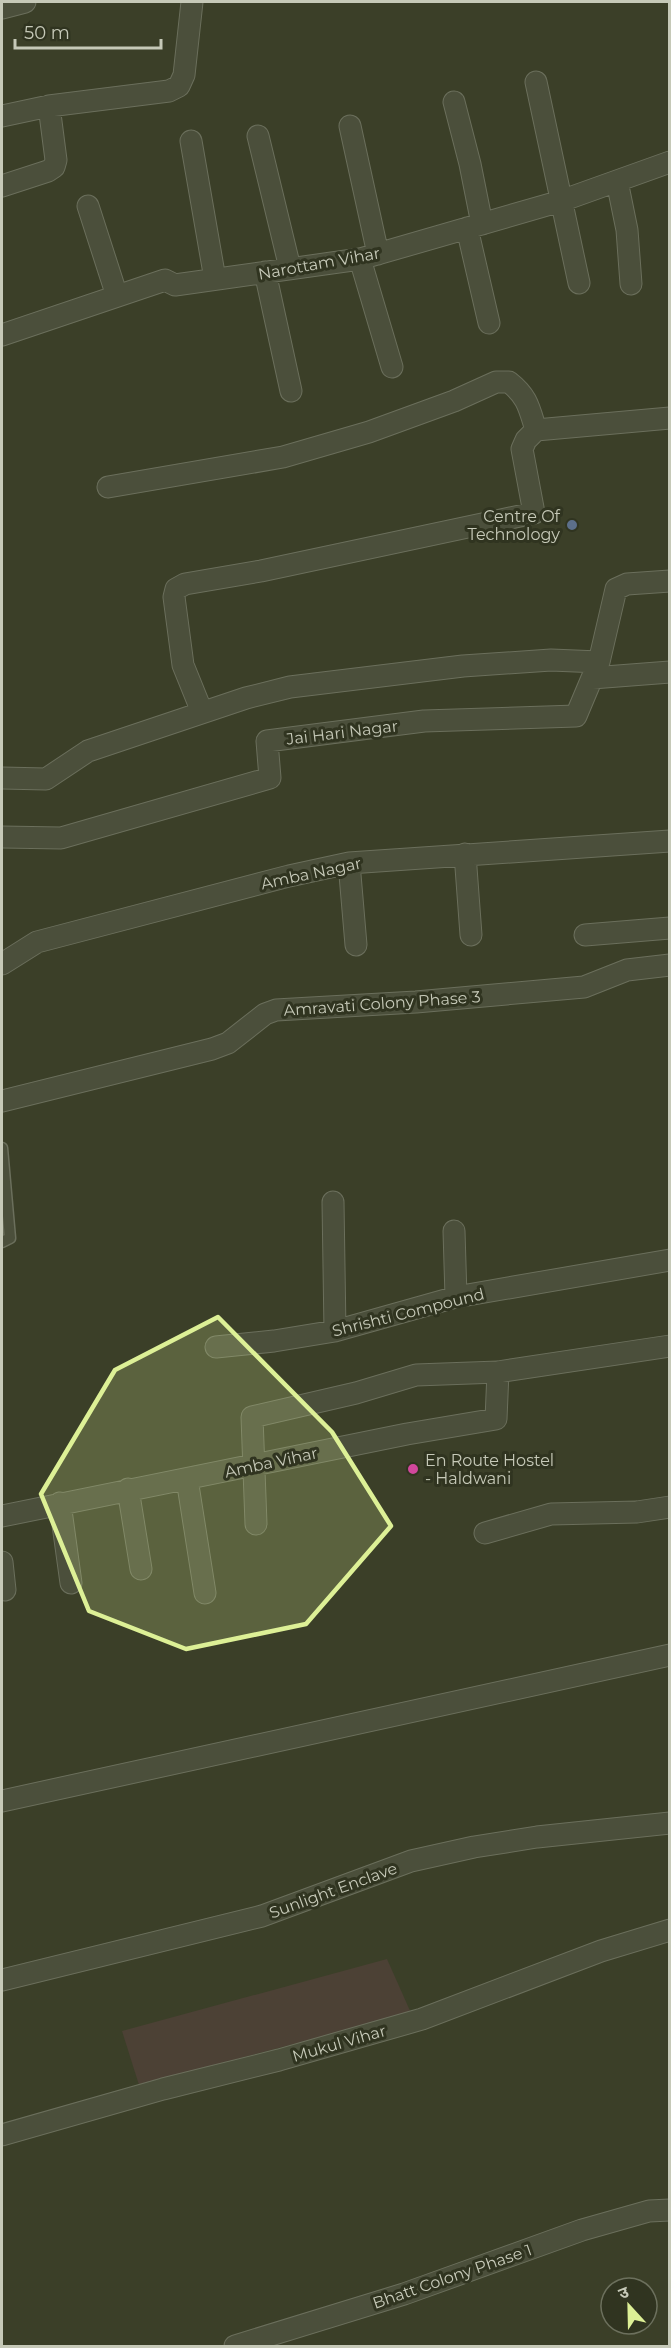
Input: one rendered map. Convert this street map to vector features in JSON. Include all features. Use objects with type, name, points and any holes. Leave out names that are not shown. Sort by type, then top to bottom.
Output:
[{"type":"street","points":[[2,8],[25,2]]},
{"type":"street","points":[[2,116],[49,106],[169,91],[179,86],[184,75],[192,2]]},
{"type":"street","points":[[536,82],[579,283]]},
{"type":"street","points":[[454,102],[470,164],[474,226],[489,323]]},
{"type":"street","points":[[2,186],[54,167],[56,160],[49,106]]},
{"type":"street","points":[[350,126],[369,256],[392,367]]},
{"type":"street","points":[[258,136],[290,268]]},
{"type":"street","points":[[191,141],[215,279]]},
{"type":"street","name":"Narottam Vihar","points":[[2,335],[165,280],[175,285],[369,256],[561,201],[669,162]]},
{"type":"street","points":[[617,181],[627,230],[631,284]]},
{"type":"street","points":[[88,206],[117,296]]},
{"type":"street","points":[[265,272],[291,390]]},
{"type":"street","points":[[108,487],[283,457],[369,432],[454,401],[496,382],[509,382],[522,392],[528,403],[536,430]]},
{"type":"street","points":[[202,712],[183,665],[174,597],[176,590],[185,584],[261,571],[534,513],[522,449],[526,440],[536,430],[669,418]]},
{"type":"street","points":[[596,670],[616,589],[627,584],[669,581]]},
{"type":"street","points":[[2,778],[46,778],[88,751],[246,698],[290,687],[463,666],[551,660],[596,670],[669,672]]},
{"type":"street","name":"Jai Hari Nagar","points":[[2,837],[61,838],[270,778],[267,741],[424,721],[576,716],[596,670]]},
{"type":"street","name":"Amba Nagar","points":[[2,964],[37,942],[289,876],[349,863],[669,841]]},
{"type":"street","points":[[465,854],[471,935]]},
{"type":"street","points":[[349,863],[356,945]]},
{"type":"street","points":[[585,935],[669,928]]},
{"type":"street","name":"Amravati Colony Phase 3","points":[[2,1101],[212,1049],[228,1043],[265,1014],[276,1010],[416,1002],[584,987],[627,970],[669,965]]},
{"type":"street","points":[[333,1202],[335,1331]]},
{"type":"street","points":[[454,1231],[456,1297]]},
{"type":"street","name":"Shrishti Compound","points":[[216,1347],[335,1331],[456,1297],[669,1260]]},
{"type":"street","points":[[256,1524],[252,1417],[356,1393],[416,1375],[498,1372],[669,1346]]},
{"type":"street","name":"Amba Vihar","points":[[2,1516],[407,1434],[496,1419],[498,1372]]},
{"type":"street","points":[[187,1479],[205,1593]]},
{"type":"street","points":[[128,1489],[141,1569]]},
{"type":"street","points":[[60,1503],[71,1583]]},
{"type":"street","points":[[485,1533],[551,1514],[638,1512],[669,1507]]},
{"type":"street","points":[[2,1562],[5,1590]]},
{"type":"street","points":[[2,1801],[669,1655]]},
{"type":"street","name":"Sunlight Enclave","points":[[2,1980],[262,1916],[411,1861],[474,1847],[537,1837],[669,1823]]},
{"type":"street","name":"Mukul Vihar","points":[[2,2135],[422,2019],[601,1951],[669,1930]]},
{"type":"street","name":"Bhatt Colony Phase 1","points":[[235,2346],[404,2294],[582,2230],[649,2211],[669,2210]]},
{"type":"lane","points":[[2,1148],[10,1238],[2,1242]]},
{"type":"highlighted area","points":[[218,1317],[332,1432],[391,1526],[306,1624],[186,1649],[89,1611],[41,1494],[115,1370]]},
{"type":"shaded area","points":[[387,1959],[411,2013],[139,2085],[122,2031]]},
{"type":"place","name":"Centre Of Technology","points":[[572,525]]},
{"type":"place","name":"En Route Hostel - Haldwani","points":[[413,1469]]}]
